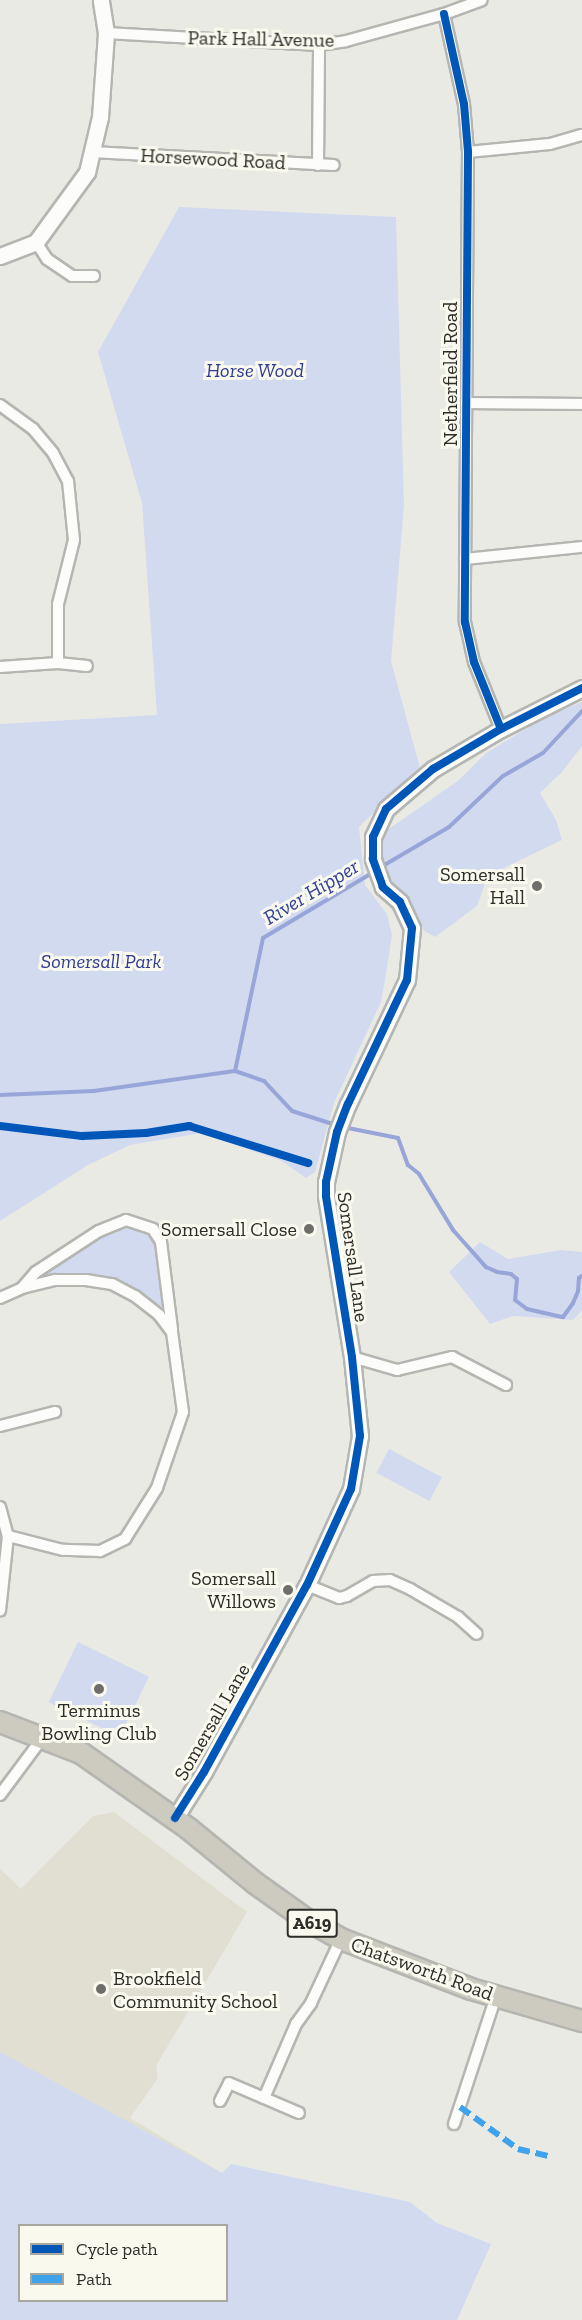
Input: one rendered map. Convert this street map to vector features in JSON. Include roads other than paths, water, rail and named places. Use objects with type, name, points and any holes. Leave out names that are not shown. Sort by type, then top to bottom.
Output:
[{"type":"highway","name":"Chatsworth Road","points":[[0,1722],[81,1753],[174,1818],[255,1883],[307,1920],[341,1939],[496,1996],[582,2021]]},
{"type":"street","points":[[0,256],[36,242],[87,172],[100,117],[106,33],[100,0]]},
{"type":"street","name":"Park Hall Avenue","points":[[106,33],[319,45],[346,41],[444,14],[482,0]]},
{"type":"street","name":"Netherfield Road","points":[[444,14],[464,104],[468,153],[465,559],[467,632],[474,662],[501,729]]},
{"type":"street","points":[[318,165],[319,45]]},
{"type":"street","points":[[468,153],[550,144],[582,135]]},
{"type":"street","name":"Horsewood Road","points":[[92,152],[334,165]]},
{"type":"street","points":[[36,242],[47,259],[72,276],[94,276]]},
{"type":"street","points":[[466,403],[582,404]]},
{"type":"street","points":[[0,405],[33,429],[53,453],[68,481],[74,540],[58,604],[58,663]]},
{"type":"street","points":[[465,559],[582,547]]},
{"type":"street","points":[[0,668],[58,663],[87,666]]},
{"type":"street","name":"Somersall Lane","points":[[174,1818],[204,1772],[307,1585],[351,1489],[360,1436],[352,1357],[326,1196],[330,1159],[348,1104],[407,980],[412,928],[400,902],[383,887],[373,859],[374,837],[386,809],[433,769],[501,729],[582,687]]},
{"type":"street","points":[[8,1536],[63,1550],[100,1551],[126,1539],[158,1488],[183,1412],[161,1242],[153,1229],[126,1220],[99,1231],[36,1272],[22,1288]]},
{"type":"street","points":[[0,1298],[22,1288],[55,1280],[86,1280],[112,1284],[135,1296],[159,1314],[172,1332]]},
{"type":"street","points":[[352,1357],[397,1370],[452,1357],[506,1384]]},
{"type":"street","points":[[0,1426],[55,1412]]},
{"type":"street","points":[[0,1508],[8,1536],[0,1611]]},
{"type":"street","points":[[307,1585],[339,1598],[373,1581],[390,1580],[458,1617],[477,1634]]},
{"type":"street","points":[[0,1795],[43,1737]]},
{"type":"street","points":[[264,2098],[296,2024],[311,2003],[341,1939]]},
{"type":"street","points":[[454,2124],[496,1996]]},
{"type":"street","points":[[220,2101],[229,2083],[299,2113]]},
{"type":"waterway","name":"River Hipper","points":[[381,867],[449,827],[503,776],[543,753],[582,711]]},
{"type":"waterway","name":"River Hipper","points":[[0,1095],[94,1091],[235,1071],[263,938],[372,873]]},
{"type":"waterway","points":[[235,1071],[264,1081],[292,1111],[336,1125]]},
{"type":"waterway","points":[[343,1127],[398,1138],[408,1165],[419,1174],[453,1230],[486,1267],[497,1272],[511,1274],[517,1279],[515,1300],[527,1309],[563,1317],[573,1303],[578,1291],[579,1278],[582,1276]]},
{"type":"place","name":"Somersall Hall","points":[[537,886]]},
{"type":"place","name":"Somersall Close","points":[[309,1229]]},
{"type":"place","name":"Somersall Willows","points":[[288,1590]]},
{"type":"place","name":"Terminus Bowling Club","points":[[99,1689]]},
{"type":"place","name":"Brookfield Community School","points":[[101,1989]]},
{"type":"park label","name":"Horse Wood","points":[[255,370]]},
{"type":"park label","name":"Somersall Park","points":[[101,961]]}]
